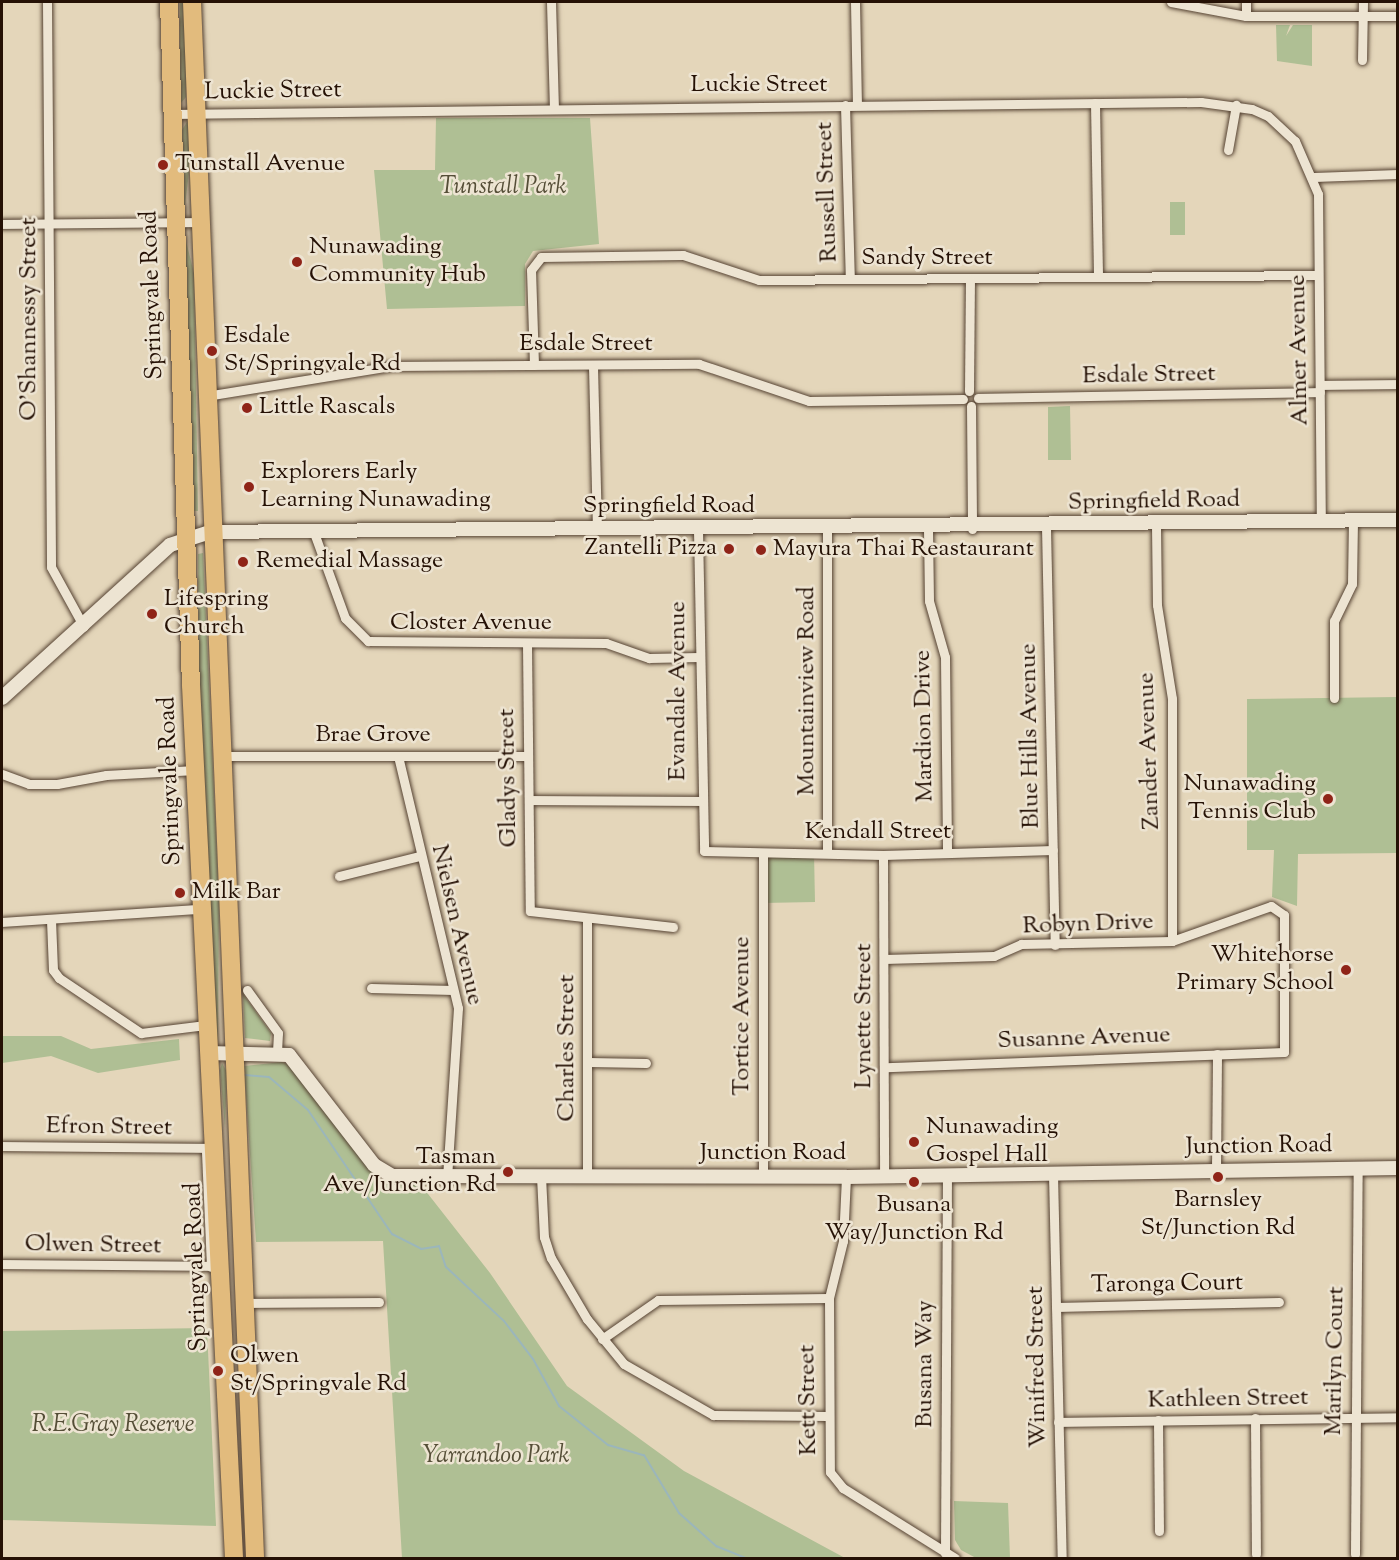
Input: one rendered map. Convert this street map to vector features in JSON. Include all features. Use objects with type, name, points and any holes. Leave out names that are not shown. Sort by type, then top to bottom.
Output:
[{"type":"highway","name":"Springvale Road","points":[[169,2],[174,223],[200,909],[216,1266],[234,1558]]},
{"type":"highway","name":"Springvale Road","points":[[192,2],[204,396],[255,1558]]},
{"type":"main road","name":"Springfield Road","points":[[2,698],[84,627],[154,559],[185,537],[210,532],[972,529],[1398,520]]},
{"type":"main road","points":[[208,1053],[277,1051]]},
{"type":"main road","name":"Junction Road","points":[[277,1051],[298,1061],[382,1173],[447,1177],[846,1177],[1398,1168]]},
{"type":"street","name":"O'Shannessy Street","points":[[47,2],[51,567],[84,627]]},
{"type":"street","points":[[551,2],[554,107]]},
{"type":"street","name":"Russell Street","points":[[855,2],[857,105]]},
{"type":"street","points":[[1171,2],[1246,16],[1398,16]]},
{"type":"street","points":[[1246,2],[1246,16]]},
{"type":"street","points":[[1362,60],[1363,2]]},
{"type":"street","points":[[1095,103],[1098,276]]},
{"type":"street","name":"Luckie Street","points":[[171,114],[554,107],[1095,103],[1236,105],[1268,116],[1286,130],[1314,177]]},
{"type":"street","name":"Russell Street","points":[[845,105],[850,279]]},
{"type":"street","points":[[1228,150],[1236,105]]},
{"type":"street","points":[[1314,177],[1398,174]]},
{"type":"street","name":"Almer Avenue","points":[[1314,177],[1318,275],[1321,522]]},
{"type":"street","points":[[2,224],[200,222]]},
{"type":"street","name":"Sandy Street","points":[[534,365],[531,270],[541,257],[683,255],[759,280],[1318,275]]},
{"type":"street","points":[[970,279],[967,403],[972,529]]},
{"type":"street","name":"Esdale Street","points":[[204,396],[391,366],[699,364],[809,401],[967,403]]},
{"type":"street","points":[[593,366],[597,530]]},
{"type":"street","name":"Esdale Street","points":[[978,398],[1320,389],[1398,384]]},
{"type":"street","points":[[967,403],[978,398],[969,391]]},
{"type":"street","points":[[1334,698],[1334,621],[1352,584],[1353,521]]},
{"type":"street","name":"Zander Avenue","points":[[1156,525],[1157,605],[1172,699],[1172,941]]},
{"type":"street","name":"Blue Hills Avenue","points":[[1046,527],[1055,945]]},
{"type":"street","name":"Mardion Drive","points":[[928,529],[929,601],[945,657],[947,853]]},
{"type":"street","name":"Closter Avenue","points":[[313,530],[345,618],[368,640],[527,644],[606,643],[650,658],[699,657]]},
{"type":"street","name":"Evandale Avenue","points":[[698,530],[699,801],[704,850]]},
{"type":"street","name":"Mountainview Road","points":[[827,530],[828,853]]},
{"type":"street","name":"Gladys Street","points":[[527,644],[530,911],[587,919]]},
{"type":"street","name":"Brae Grove","points":[[219,756],[527,756]]},
{"type":"street","name":"Nielsen Avenue","points":[[398,756],[459,1019],[447,1177]]},
{"type":"street","points":[[2,774],[29,784],[57,784],[106,775],[195,770]]},
{"type":"street","points":[[529,800],[699,801]]},
{"type":"street","name":"Kendall Street","points":[[704,850],[763,854],[883,855],[1053,850]]},
{"type":"street","name":"Tortice Avenue","points":[[763,854],[763,1177]]},
{"type":"street","name":"Lynette Street","points":[[883,855],[886,1067],[884,1176]]},
{"type":"street","points":[[339,876],[420,856]]},
{"type":"street","name":"Robyn Drive","points":[[885,959],[994,956],[1021,944],[1172,941],[1271,906],[1284,915],[1284,1052]]},
{"type":"street","points":[[2,922],[200,909]]},
{"type":"street","points":[[587,919],[673,927]]},
{"type":"street","name":"Charles Street","points":[[587,919],[587,1177]]},
{"type":"street","points":[[51,920],[53,970],[59,978],[141,1033],[206,1024]]},
{"type":"street","points":[[371,988],[453,990]]},
{"type":"street","points":[[248,990],[278,1033],[277,1051]]},
{"type":"street","name":"Susanne Avenue","points":[[886,1067],[1284,1052]]},
{"type":"street","points":[[1216,1170],[1217,1054]]},
{"type":"street","points":[[588,1062],[646,1063]]},
{"type":"street","name":"Efron Street","points":[[2,1146],[211,1148]]},
{"type":"street","name":"Marilyn Court","points":[[1355,1554],[1358,1168]]},
{"type":"street","name":"Winifred Street","points":[[1053,1174],[1062,1558]]},
{"type":"street","points":[[541,1176],[551,1258],[602,1339],[651,1383],[713,1415],[828,1416]]},
{"type":"street","name":"Busana Way","points":[[945,1553],[947,1176]]},
{"type":"street","name":"Kett Street","points":[[846,1177],[843,1241],[829,1298],[828,1416],[834,1479],[955,1558]]},
{"type":"street","name":"Olwen Street","points":[[2,1264],[216,1266]]},
{"type":"street","points":[[602,1339],[658,1300],[829,1298]]},
{"type":"street","points":[[243,1303],[379,1302]]},
{"type":"street","name":"Taronga Court","points":[[1056,1307],[1279,1302]]},
{"type":"street","points":[[1255,1418],[1256,1554]]},
{"type":"street","name":"Kathleen Street","points":[[1058,1422],[1398,1418]]},
{"type":"street","points":[[1158,1420],[1160,1531]]},
{"type":"green space","points":[[180,2],[185,2],[186,97],[180,104]]},
{"type":"green space","points":[[1276,25],[1290,25],[1286,36],[1293,25],[1312,25],[1312,66],[1277,61]]},
{"type":"green space","name":"Tunstall Park","points":[[436,118],[590,118],[599,244],[533,251],[525,264],[525,306],[387,309],[374,170],[435,170]]},
{"type":"green space","points":[[189,119],[192,148],[184,213],[182,130]]},
{"type":"green space","points":[[1170,202],[1185,202],[1185,235],[1170,235]]},
{"type":"green space","points":[[184,233],[194,273],[198,511],[191,511]]},
{"type":"green space","points":[[1070,406],[1071,460],[1048,460],[1048,407]]},
{"type":"green space","points":[[203,553],[219,902],[218,1041],[212,1031],[199,718],[198,554]]},
{"type":"green space","points":[[1397,697],[1397,853],[1298,854],[1297,906],[1272,897],[1274,850],[1247,850],[1247,699]]},
{"type":"green space","points":[[814,853],[815,902],[763,903],[763,854]]},
{"type":"green space","points":[[243,994],[271,1033],[270,1041],[245,1038]]},
{"type":"green space","points":[[2,1036],[61,1036],[91,1049],[179,1039],[180,1060],[98,1073],[51,1056],[2,1063]]},
{"type":"green space","name":"Yarrandoo Park","points":[[282,1062],[292,1066],[381,1182],[421,1185],[490,1273],[567,1386],[684,1471],[845,1558],[402,1558],[383,1241],[256,1242],[244,1066]]},
{"type":"green space","points":[[222,1063],[227,1072],[225,1128],[220,1070]]},
{"type":"green space","name":"R.E.Gray Reserve","points":[[207,1328],[216,1526],[2,1520],[2,1331]]},
{"type":"green space","points":[[954,1501],[1008,1503],[1010,1558],[976,1558],[961,1550],[955,1540]]},
{"type":"waterway","points":[[245,1075],[269,1077],[308,1110],[392,1234],[421,1249],[439,1246],[446,1267],[504,1321],[533,1359],[559,1406],[608,1445],[644,1455],[679,1513],[716,1546],[745,1558]]},
{"type":"place","name":"Tunstall Avenue","points":[[163,165]]},
{"type":"place","name":"Nunawading Community Hub","points":[[297,262]]},
{"type":"place","name":"Esdale St/Springvale Rd","points":[[212,351]]},
{"type":"place","name":"Little Rascals","points":[[247,408]]},
{"type":"place","name":"Explorers Early Learning Nunawading","points":[[249,487]]},
{"type":"place","name":"Zantelli Pizza","points":[[729,549]]},
{"type":"place","name":"Mayura Thai Reastaurant","points":[[761,550]]},
{"type":"place","name":"Remedial Massage","points":[[243,562]]},
{"type":"place","name":"Lifespring Church","points":[[152,614]]},
{"type":"place","name":"Nunawading Tennis Club","points":[[1328,799]]},
{"type":"place","name":"Milk Bar","points":[[180,893]]},
{"type":"place","name":"Whitehorse Primary School","points":[[1346,970]]},
{"type":"place","name":"Nunawading Gospel Hall","points":[[914,1142]]},
{"type":"place","name":"Tasman Ave/Junction Rd","points":[[508,1172]]},
{"type":"place","name":"Barnsley St/Junction Rd","points":[[1218,1177]]},
{"type":"place","name":"Busana Way/Junction Rd","points":[[914,1182]]},
{"type":"place","name":"Olwen St/Springvale Rd","points":[[218,1371]]}]
